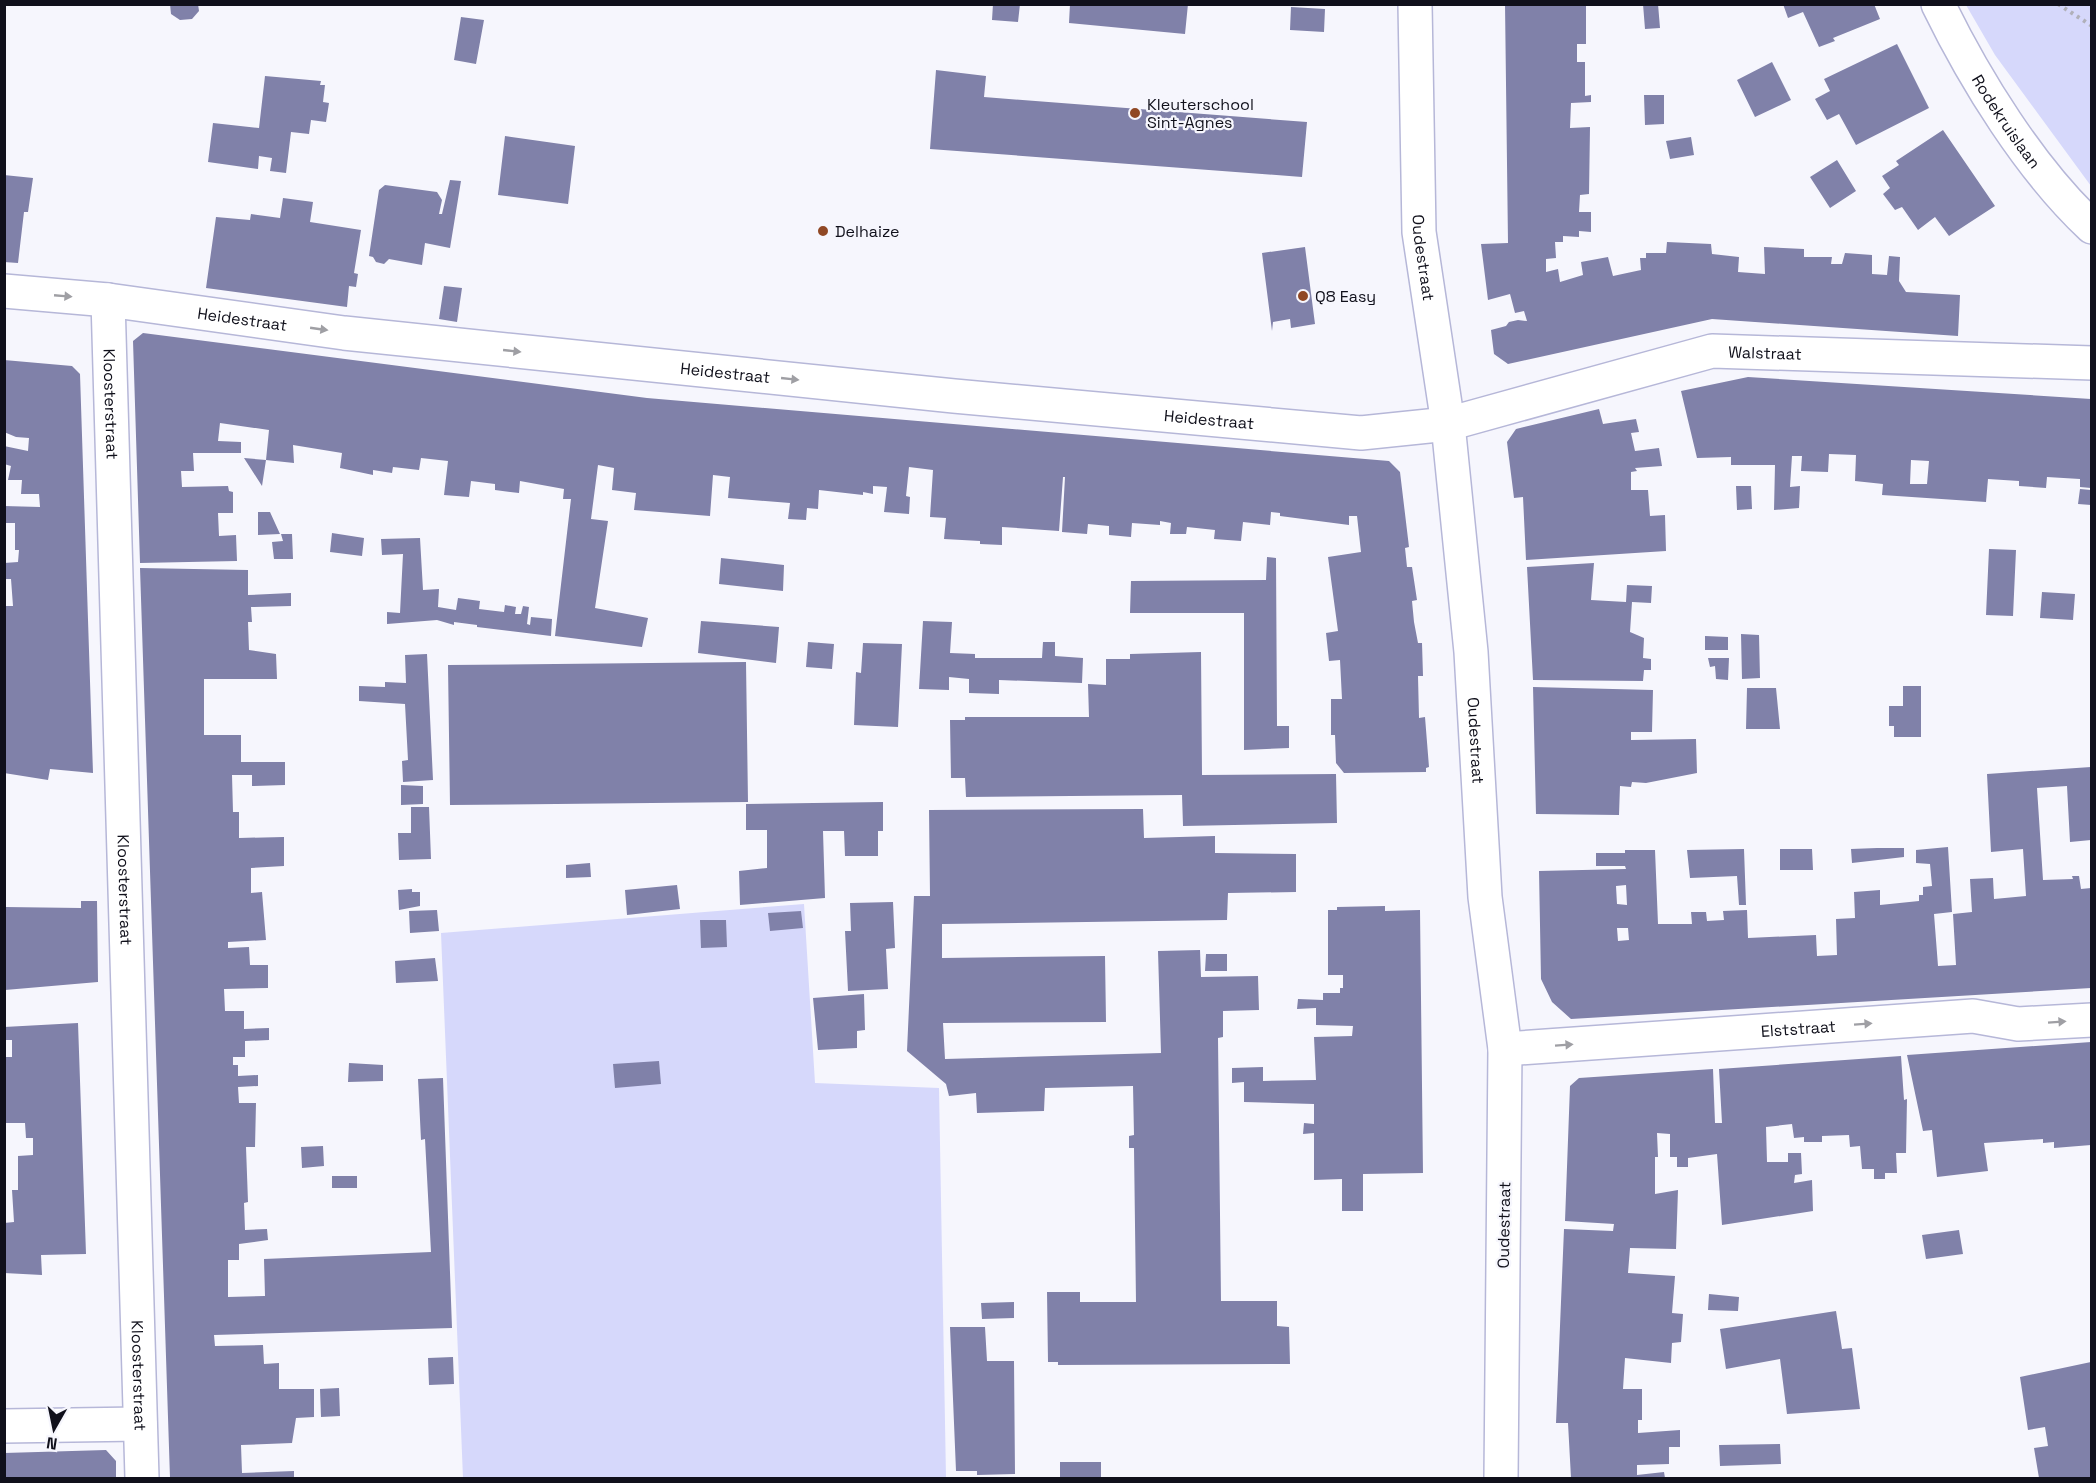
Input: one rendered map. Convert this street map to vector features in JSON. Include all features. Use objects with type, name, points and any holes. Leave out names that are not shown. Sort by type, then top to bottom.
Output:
[{"type":"street","name":"Oudestraat","points":[[1415,4],[1419,232],[1448,424],[1471,652],[1485,897],[1505,1049],[1501,1479]]},
{"type":"street","name":"Rodekruislaan","points":[[1938,4],[1987,93],[2039,166],[2091,227]]},
{"type":"street","name":"Heidestraat","points":[[4,291],[108,300],[344,333],[954,396],[1361,433],[1448,424]]},
{"type":"street","name":"Kloosterstraat","points":[[108,300],[142,1479]]},
{"type":"street","name":"Walstraat","points":[[1448,424],[1712,351],[2091,363]]},
{"type":"street","name":"Elststraat","points":[[1505,1049],[1973,1016],[2018,1024],[2091,1020]]},
{"type":"street","points":[[4,1426],[140,1424]]},
{"type":"path","points":[[2058,4],[2091,26]]},
{"type":"shaded area","points":[[1966,5],[2091,5],[2091,186],[1995,55]]},
{"type":"shaded area","points":[[804,904],[815,1083],[939,1088],[946,1478],[463,1478],[441,933]]},
{"type":"building","points":[[170,4],[198,4],[199,11],[192,19],[180,20],[171,14]]},
{"type":"building","points":[[993,4],[1020,4],[1018,22],[992,20]]},
{"type":"building","points":[[1070,4],[1188,4],[1185,34],[1069,23]]},
{"type":"building","points":[[1505,4],[1586,4],[1586,44],[1577,44],[1577,62],[1585,62],[1585,96],[1591,95],[1591,102],[1571,103],[1570,128],[1590,127],[1589,194],[1580,195],[1579,212],[1591,212],[1591,232],[1579,231],[1579,237],[1563,236],[1563,242],[1555,242],[1556,258],[1546,259],[1546,272],[1558,269],[1560,282],[1583,275],[1581,262],[1608,257],[1613,276],[1641,270],[1640,258],[1646,258],[1646,253],[1666,253],[1667,242],[1711,244],[1712,254],[1739,257],[1738,272],[1765,274],[1764,247],[1804,249],[1804,257],[1832,257],[1831,264],[1842,264],[1845,253],[1872,255],[1872,274],[1887,275],[1889,256],[1900,257],[1899,281],[1906,292],[1960,295],[1958,336],[1712,319],[1508,364],[1494,354],[1491,330],[1506,326],[1509,322],[1527,321],[1524,311],[1515,313],[1510,294],[1488,300],[1481,244],[1508,243]]},
{"type":"building","points":[[1643,4],[1658,4],[1660,28],[1645,29]]},
{"type":"building","points":[[1783,4],[1874,4],[1880,19],[1833,38],[1835,41],[1819,47],[1803,12],[1788,18]]},
{"type":"building","points":[[1291,7],[1325,9],[1324,32],[1290,30]]},
{"type":"building","points":[[461,17],[484,20],[476,64],[454,60]]},
{"type":"building","points":[[1897,44],[1929,108],[1856,145],[1839,114],[1827,120],[1815,99],[1830,91],[1824,79]]},
{"type":"building","points":[[1772,62],[1791,100],[1755,117],[1737,80]]},
{"type":"building","points":[[936,70],[986,76],[984,97],[1307,122],[1302,177],[930,149]]},
{"type":"building","points":[[265,76],[321,81],[320,85],[325,85],[323,102],[329,103],[326,122],[311,120],[309,134],[291,132],[286,173],[270,171],[272,158],[259,156],[258,169],[208,162],[213,123],[259,128]]},
{"type":"building","points":[[1644,95],[1664,95],[1664,124],[1645,125]]},
{"type":"building","points":[[1943,130],[1995,206],[1949,236],[1935,217],[1918,230],[1902,207],[1895,210],[1883,194],[1890,188],[1882,176],[1899,165],[1896,161]]},
{"type":"building","points":[[505,136],[575,146],[568,204],[498,195]]},
{"type":"building","points":[[1691,137],[1694,155],[1670,159],[1666,141]]},
{"type":"building","points":[[1837,160],[1856,191],[1830,208],[1810,177]]},
{"type":"building","points":[[4,175],[33,178],[28,212],[24,212],[18,263],[4,262]]},
{"type":"building","points":[[450,180],[461,181],[450,248],[425,243],[422,265],[389,259],[384,264],[376,262],[373,257],[369,256],[379,190],[385,185],[437,192],[442,200],[439,214],[442,214]]},
{"type":"building","points":[[283,198],[313,202],[310,222],[361,230],[354,273],[358,274],[356,287],[349,286],[347,307],[206,288],[216,217],[250,220],[251,214],[280,218]]},
{"type":"building","points":[[1305,247],[1315,324],[1291,328],[1290,319],[1273,322],[1272,331],[1262,253]]},
{"type":"building","points":[[444,286],[462,288],[457,322],[439,319]]},
{"type":"building","points":[[143,333],[647,398],[1389,461],[1400,472],[1409,547],[1405,548],[1407,567],[1412,567],[1417,600],[1412,601],[1418,643],[1422,643],[1423,676],[1418,676],[1419,718],[1425,717],[1429,767],[1426,768],[1426,772],[1344,773],[1336,763],[1335,735],[1331,735],[1331,699],[1342,699],[1340,660],[1329,661],[1326,633],[1338,631],[1328,557],[1361,552],[1357,516],[1349,516],[1349,525],[1280,516],[1280,513],[1271,512],[1270,525],[1243,522],[1241,541],[1214,539],[1215,530],[1187,527],[1186,534],[1170,534],[1171,523],[1160,521],[1160,525],[1132,523],[1131,537],[1109,535],[1109,526],[1088,524],[1087,534],[1062,532],[1065,477],[1063,477],[1059,531],[1002,527],[1002,545],[980,544],[980,541],[944,539],[946,518],[930,517],[933,470],[909,467],[906,496],[910,497],[909,514],[884,512],[887,487],[873,486],[873,494],[863,492],[863,495],[819,490],[818,509],[807,508],[806,520],[788,519],[790,503],[728,498],[730,477],[713,475],[710,516],[634,510],[636,493],[612,490],[614,468],[598,465],[591,519],[608,521],[595,608],[648,618],[642,647],[555,636],[571,499],[563,499],[564,489],[520,481],[519,493],[495,490],[495,484],[471,481],[469,497],[444,495],[448,461],[421,458],[419,470],[393,467],[392,473],[373,470],[373,475],[340,468],[342,453],[293,445],[294,463],[266,460],[269,430],[220,423],[218,441],[241,442],[241,453],[193,453],[194,471],[181,471],[182,487],[228,486],[229,491],[233,492],[233,513],[218,513],[219,536],[236,535],[237,561],[140,563],[133,341]]},
{"type":"building","points":[[4,360],[72,366],[80,374],[93,773],[50,769],[48,780],[4,773],[4,606],[13,606],[11,579],[4,579],[4,563],[18,562],[19,550],[15,550],[15,523],[4,523],[4,506],[40,507],[39,494],[21,494],[22,480],[8,480],[11,466],[4,464],[4,446],[28,451],[29,438],[16,437],[4,432]]},
{"type":"building","points":[[1748,377],[2091,399],[2091,488],[2080,487],[2080,479],[2047,477],[2046,488],[2019,486],[2019,481],[1988,479],[1986,502],[1882,495],[1883,484],[1855,481],[1856,455],[1829,454],[1828,472],[1801,471],[1802,456],[1792,456],[1790,487],[1800,486],[1799,508],[1774,510],[1775,465],[1731,465],[1731,457],[1697,458],[1681,391]],"holes":[[[1911,460],[1929,461],[1927,484],[1910,484]]]},
{"type":"building","points":[[1599,409],[1603,424],[1636,419],[1639,432],[1631,433],[1635,451],[1659,448],[1662,466],[1635,468],[1637,471],[1631,472],[1631,490],[1648,490],[1650,516],[1665,515],[1666,551],[1526,560],[1523,497],[1514,498],[1507,442],[1516,429]]},
{"type":"building","points":[[244,458],[266,460],[262,486]]},
{"type":"building","points":[[1736,486],[1751,486],[1752,509],[1737,510]]},
{"type":"building","points":[[2080,489],[2091,490],[2091,505],[2078,504]]},
{"type":"building","points":[[258,512],[270,512],[280,534],[258,535]]},
{"type":"building","points":[[332,533],[364,538],[362,556],[330,552]]},
{"type":"building","points":[[281,534],[292,534],[293,559],[274,559],[272,542],[283,541]]},
{"type":"building","points":[[420,538],[423,590],[439,589],[438,607],[456,610],[458,598],[480,601],[479,609],[504,612],[505,605],[516,607],[515,614],[521,614],[523,606],[529,607],[527,624],[530,625],[531,617],[552,619],[551,636],[454,622],[454,625],[437,620],[387,624],[387,612],[400,613],[403,554],[382,555],[381,539]]},
{"type":"building","points":[[1989,549],[2016,550],[2013,616],[1986,615]]},
{"type":"building","points":[[1267,557],[1276,558],[1277,726],[1289,726],[1289,748],[1244,750],[1244,613],[1130,613],[1131,581],[1266,580]]},
{"type":"building","points":[[721,558],[784,565],[783,591],[719,584]]},
{"type":"building","points":[[1594,563],[1591,600],[1626,602],[1627,585],[1652,586],[1651,603],[1632,602],[1630,632],[1644,638],[1643,658],[1651,659],[1651,670],[1644,670],[1643,681],[1533,680],[1527,567]]},
{"type":"building","points":[[140,568],[248,570],[248,595],[291,593],[291,606],[251,607],[252,622],[248,622],[249,650],[276,654],[277,679],[204,679],[204,735],[241,735],[241,762],[285,762],[285,785],[252,786],[252,775],[232,775],[233,812],[239,812],[239,838],[284,837],[284,866],[251,868],[251,893],[262,892],[266,940],[228,942],[228,948],[249,947],[250,965],[268,965],[268,988],[224,989],[225,1011],[244,1011],[244,1029],[269,1028],[269,1040],[245,1041],[245,1057],[233,1057],[233,1065],[238,1065],[238,1076],[258,1075],[258,1086],[238,1087],[239,1103],[256,1103],[255,1147],[246,1147],[248,1202],[244,1203],[245,1230],[267,1229],[268,1240],[239,1244],[239,1260],[228,1260],[228,1297],[265,1296],[264,1259],[431,1252],[425,1139],[421,1140],[418,1079],[443,1078],[452,1328],[214,1335],[215,1346],[263,1345],[264,1364],[279,1363],[279,1389],[314,1389],[314,1417],[296,1418],[292,1443],[241,1445],[242,1473],[294,1471],[294,1478],[170,1478]]},
{"type":"building","points":[[2042,592],[2075,594],[2073,620],[2040,618]]},
{"type":"building","points":[[701,621],[779,627],[776,663],[698,653]]},
{"type":"building","points":[[923,621],[952,622],[950,653],[975,654],[975,658],[1042,658],[1043,642],[1055,642],[1055,656],[1083,658],[1082,683],[999,680],[999,694],[969,693],[969,679],[949,677],[949,690],[919,689]]},
{"type":"building","points":[[1741,634],[1759,635],[1760,678],[1742,679]]},
{"type":"building","points":[[1705,636],[1728,637],[1728,650],[1705,650]]},
{"type":"building","points":[[808,642],[834,644],[832,669],[806,667]]},
{"type":"building","points":[[863,643],[902,644],[898,727],[854,725],[856,672],[861,673]]},
{"type":"building","points":[[1201,652],[1202,775],[1336,774],[1337,823],[1183,826],[1182,795],[966,797],[965,778],[951,778],[950,720],[965,720],[965,717],[1089,717],[1088,684],[1106,685],[1106,659],[1130,659],[1130,654]]},
{"type":"building","points":[[427,654],[433,780],[403,782],[402,761],[408,760],[405,704],[359,701],[359,686],[385,687],[385,682],[406,683],[405,655]]},
{"type":"building","points":[[1708,658],[1729,658],[1728,680],[1716,679],[1715,666],[1710,667]]},
{"type":"building","points":[[746,662],[748,802],[450,805],[448,665]]},
{"type":"building","points":[[1903,686],[1921,686],[1921,737],[1894,737],[1894,726],[1889,726],[1889,706],[1903,706]]},
{"type":"building","points":[[1533,687],[1653,690],[1652,732],[1631,732],[1631,740],[1696,739],[1697,773],[1646,783],[1632,782],[1631,787],[1620,786],[1619,815],[1536,814]]},
{"type":"building","points":[[1747,688],[1776,688],[1780,729],[1746,729]]},
{"type":"building","points":[[2091,767],[2091,840],[2070,842],[2067,786],[2037,788],[2043,880],[2073,879],[2072,876],[2079,876],[2081,889],[2091,888],[2091,988],[1571,1019],[1552,1002],[1541,979],[1539,871],[1626,869],[1625,866],[1596,866],[1596,853],[1625,853],[1625,850],[1655,850],[1658,924],[1692,924],[1691,912],[1706,912],[1707,921],[1724,920],[1723,911],[1747,910],[1748,938],[1816,935],[1817,956],[1837,955],[1836,919],[1855,918],[1854,892],[1880,890],[1880,905],[1919,901],[1919,895],[1923,895],[1923,887],[1932,886],[1930,864],[1916,863],[1916,850],[1948,847],[1952,912],[1934,914],[1938,966],[1956,965],[1953,914],[1972,912],[1970,879],[1993,878],[1994,899],[2026,896],[2023,849],[1991,852],[1987,774]],"holes":[[[1626,885],[1627,905],[1617,904],[1616,886]],[[1617,928],[1628,928],[1629,940],[1618,941]]]},
{"type":"building","points":[[401,785],[423,786],[423,804],[401,805]]},
{"type":"building","points":[[883,802],[883,831],[878,831],[878,856],[845,856],[844,831],[823,831],[825,898],[740,905],[739,871],[767,868],[767,830],[746,830],[746,804]]},
{"type":"building","points":[[411,807],[429,807],[431,859],[399,860],[398,833],[411,833]]},
{"type":"building","points":[[1143,809],[1144,838],[1215,836],[1215,853],[1296,854],[1296,892],[1228,893],[1227,920],[942,924],[942,958],[1105,956],[1106,1022],[943,1023],[945,1059],[1161,1053],[1158,951],[1200,950],[1201,977],[1258,976],[1259,1010],[1223,1011],[1223,1037],[1218,1038],[1221,1301],[1277,1301],[1277,1326],[1289,1327],[1290,1364],[1058,1365],[1058,1362],[1048,1362],[1047,1292],[1080,1292],[1080,1302],[1136,1302],[1134,1148],[1129,1148],[1129,1136],[1134,1135],[1133,1086],[1045,1088],[1044,1111],[977,1113],[976,1093],[949,1096],[946,1084],[907,1051],[914,896],[930,896],[929,810]]},
{"type":"building","points":[[1904,848],[1904,857],[1852,863],[1851,849]]},
{"type":"building","points":[[1744,849],[1746,905],[1739,905],[1737,876],[1690,878],[1687,850]]},
{"type":"building","points":[[1780,849],[1812,849],[1813,870],[1780,870]]},
{"type":"building","points":[[590,863],[591,877],[566,878],[566,865]]},
{"type":"building","points":[[677,885],[680,909],[627,915],[625,890]]},
{"type":"building","points":[[412,889],[412,892],[420,892],[420,906],[399,910],[398,890]]},
{"type":"building","points":[[81,901],[97,901],[98,982],[5,990],[5,907],[81,908]]},
{"type":"building","points":[[893,902],[895,948],[886,949],[888,989],[848,991],[845,931],[851,931],[850,903]]},
{"type":"building","points":[[1385,906],[1385,911],[1420,910],[1423,1173],[1363,1174],[1363,1211],[1342,1211],[1342,1179],[1314,1180],[1314,1133],[1303,1134],[1304,1123],[1314,1124],[1314,1104],[1244,1102],[1244,1082],[1232,1083],[1232,1068],[1263,1067],[1263,1081],[1316,1080],[1314,1037],[1352,1036],[1353,1026],[1316,1025],[1316,1008],[1297,1009],[1298,999],[1323,1000],[1323,993],[1340,993],[1340,988],[1343,988],[1343,975],[1328,975],[1328,910],[1337,910],[1337,907]]},
{"type":"building","points":[[437,910],[439,931],[410,933],[409,911]]},
{"type":"building","points":[[801,911],[803,928],[770,931],[768,913]]},
{"type":"building","points":[[700,920],[726,920],[727,947],[701,948]]},
{"type":"building","points":[[1206,954],[1227,954],[1227,971],[1205,971]]},
{"type":"building","points":[[435,958],[438,981],[396,983],[395,961]]},
{"type":"building","points":[[864,994],[865,1030],[857,1031],[857,1048],[818,1050],[813,998]]},
{"type":"building","points":[[78,1023],[86,1254],[41,1255],[42,1275],[4,1273],[4,1223],[14,1222],[12,1190],[18,1190],[18,1156],[33,1155],[33,1138],[26,1138],[25,1123],[5,1123],[5,1057],[12,1057],[12,1040],[4,1040],[4,1027]]},
{"type":"building","points":[[2091,1042],[2091,1145],[2054,1148],[2054,1142],[2043,1143],[2043,1139],[1984,1143],[1988,1171],[1937,1177],[1932,1130],[1923,1131],[1907,1055]]},
{"type":"building","points":[[1901,1056],[1904,1100],[1907,1099],[1906,1153],[1896,1153],[1897,1173],[1885,1173],[1885,1179],[1874,1179],[1874,1169],[1862,1169],[1860,1146],[1850,1147],[1849,1135],[1822,1136],[1822,1142],[1804,1142],[1804,1137],[1794,1138],[1792,1124],[1766,1127],[1767,1162],[1788,1162],[1788,1153],[1801,1153],[1802,1174],[1795,1175],[1794,1183],[1812,1180],[1813,1211],[1722,1225],[1717,1154],[1688,1158],[1688,1167],[1677,1167],[1677,1157],[1670,1157],[1670,1134],[1657,1133],[1655,1194],[1678,1190],[1676,1249],[1630,1248],[1628,1273],[1675,1276],[1672,1313],[1683,1314],[1681,1342],[1672,1343],[1671,1363],[1625,1358],[1623,1389],[1642,1389],[1642,1420],[1638,1420],[1638,1433],[1680,1430],[1680,1447],[1669,1447],[1669,1464],[1637,1465],[1637,1475],[1664,1472],[1665,1478],[1571,1478],[1568,1423],[1556,1423],[1564,1229],[1613,1231],[1614,1224],[1565,1221],[1570,1086],[1579,1078],[1713,1069],[1715,1123],[1722,1123],[1719,1069]]},
{"type":"building","points":[[659,1061],[661,1084],[615,1088],[613,1064]]},
{"type":"building","points":[[349,1063],[383,1065],[383,1081],[348,1082]]},
{"type":"building","points":[[323,1146],[324,1166],[302,1168],[301,1147]]},
{"type":"building","points":[[332,1176],[357,1176],[357,1188],[332,1188]]},
{"type":"building","points":[[1959,1230],[1963,1254],[1926,1259],[1922,1235]]},
{"type":"building","points":[[1709,1294],[1739,1297],[1738,1311],[1708,1310]]},
{"type":"building","points":[[1014,1302],[1014,1318],[982,1319],[981,1303]]},
{"type":"building","points":[[1836,1311],[1842,1349],[1852,1348],[1860,1409],[1787,1414],[1780,1359],[1726,1369],[1720,1329]]},
{"type":"building","points":[[950,1327],[985,1327],[987,1361],[1014,1361],[1015,1474],[977,1475],[977,1471],[956,1471]]},
{"type":"building","points":[[453,1357],[454,1384],[429,1385],[428,1358]]},
{"type":"building","points":[[2091,1362],[2091,1478],[2039,1478],[2034,1448],[2048,1446],[2045,1427],[2028,1430],[2020,1377]]},
{"type":"building","points":[[339,1388],[340,1416],[321,1417],[320,1389]]},
{"type":"building","points":[[1780,1444],[1781,1464],[1720,1466],[1719,1445]]},
{"type":"building","points":[[106,1450],[116,1461],[116,1478],[4,1478],[4,1453]]},
{"type":"building","points":[[1060,1462],[1101,1462],[1101,1478],[1060,1478]]},
{"type":"place","name":"Kleuterschool Sint-Agnes","points":[[1135,113]]},
{"type":"place","name":"Delhaize","points":[[823,231]]},
{"type":"place","name":"Q8 Easy","points":[[1303,296]]}]
